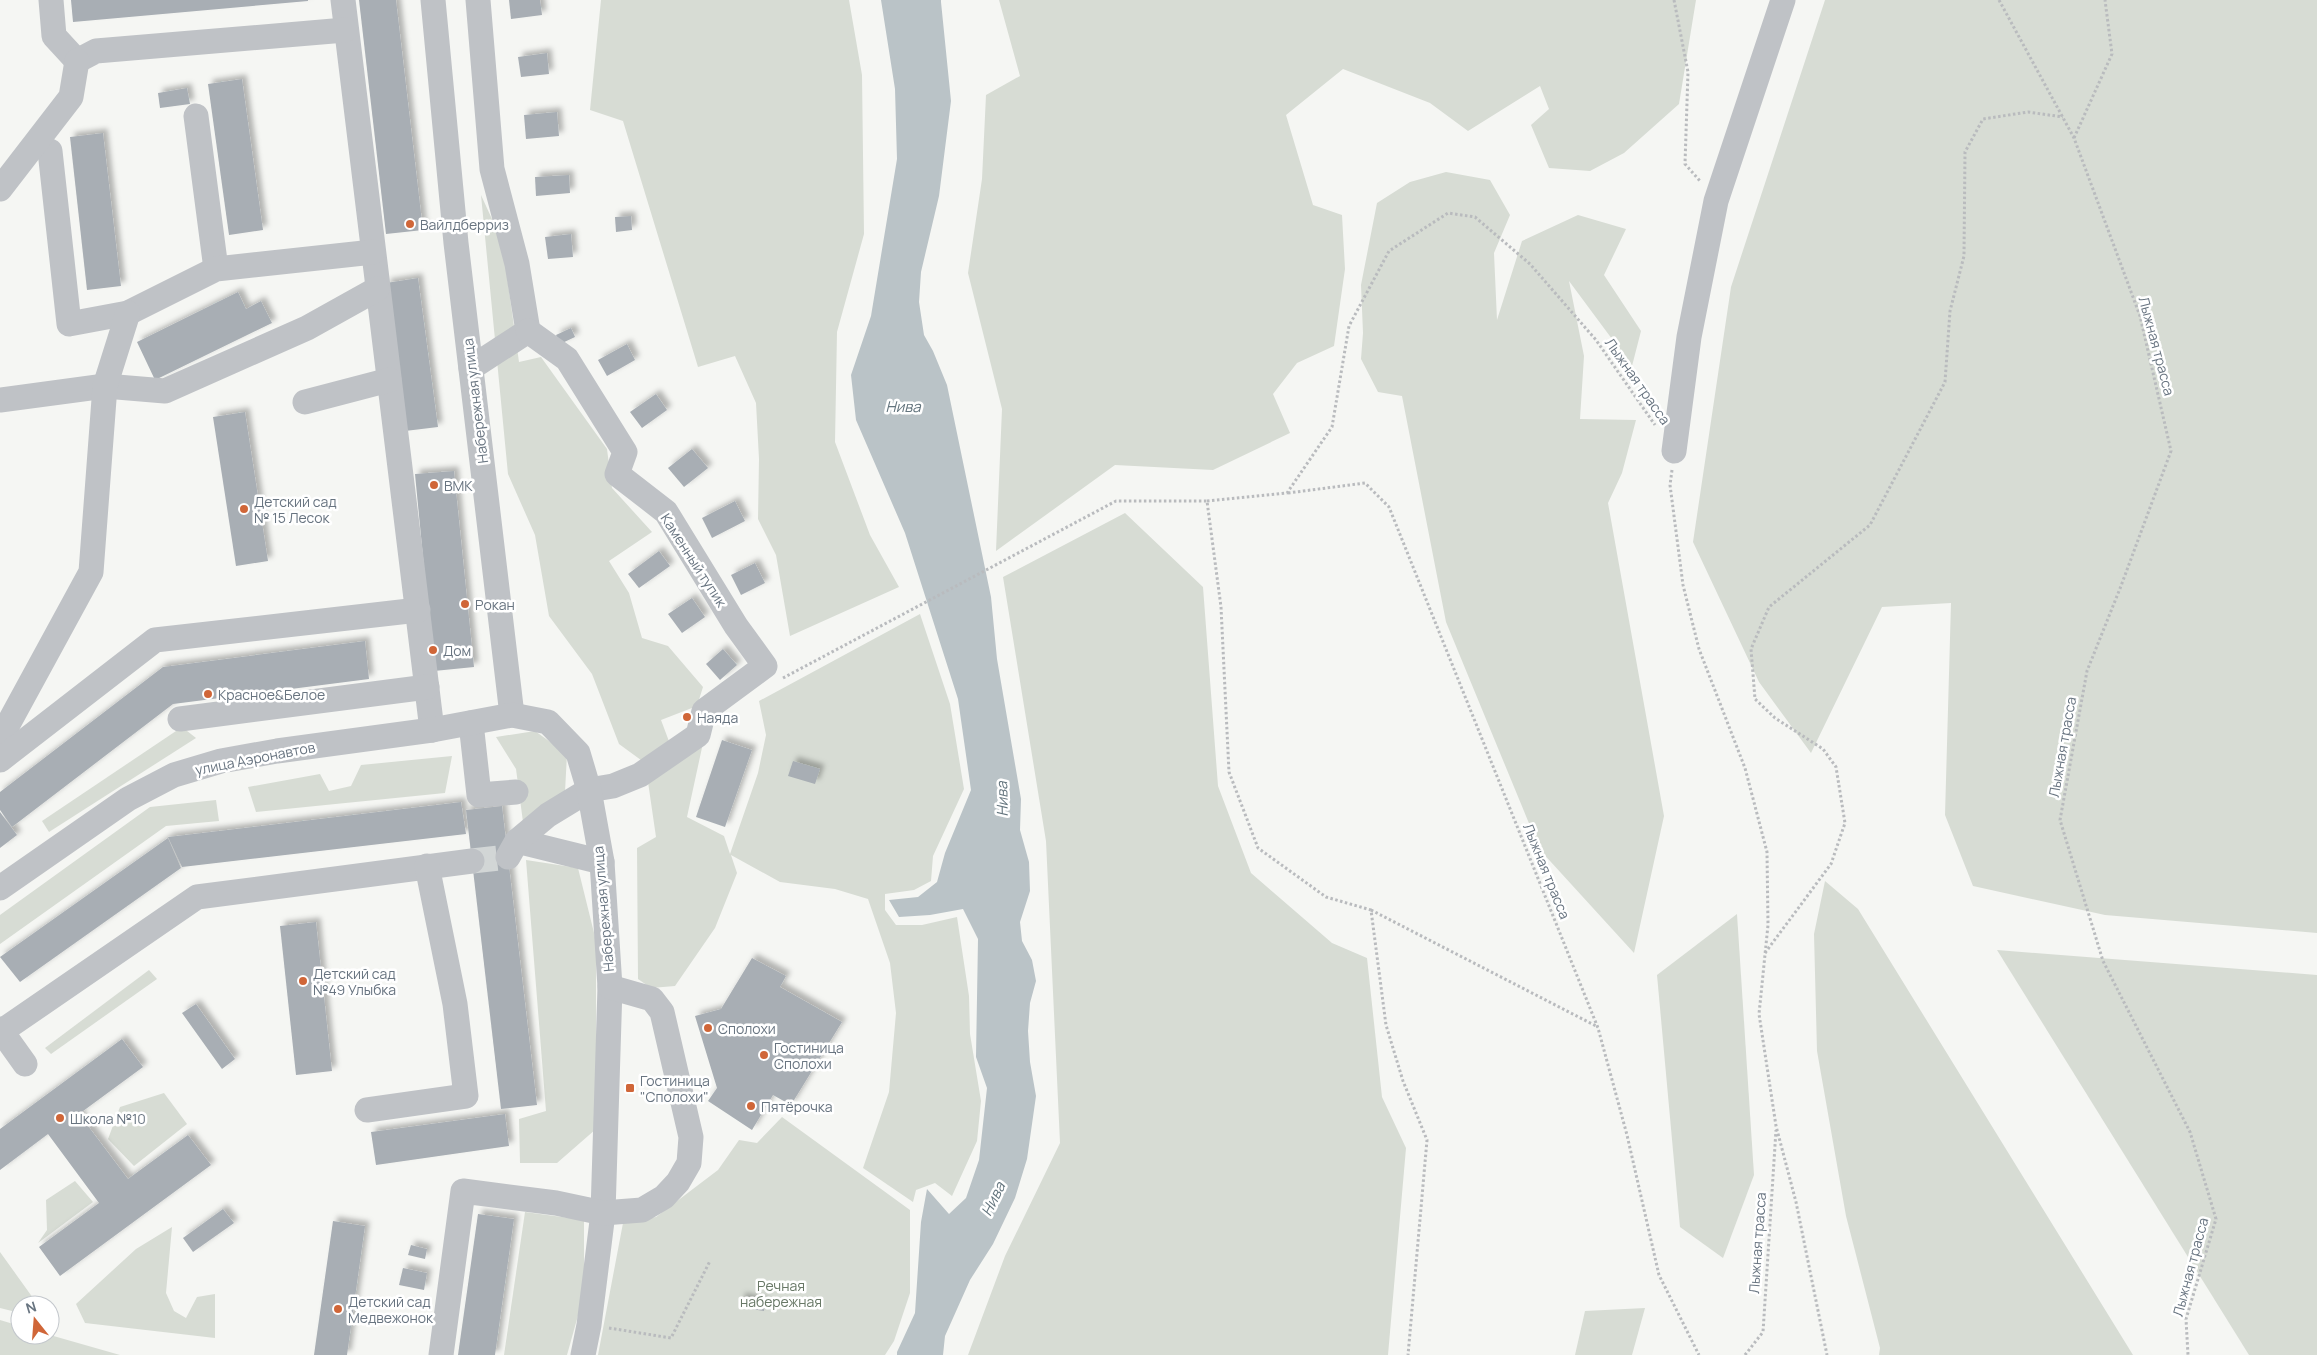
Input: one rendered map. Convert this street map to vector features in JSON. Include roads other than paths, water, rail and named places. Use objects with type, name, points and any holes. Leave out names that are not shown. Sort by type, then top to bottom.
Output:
[{"type":"street","points":[[0,189],[71,97],[76,61],[54,36],[51,0]]},
{"type":"street","points":[[342,0],[432,730]]},
{"type":"street","name":"Набережная улица","points":[[433,0],[455,233],[512,715],[548,722],[578,753],[589,790],[602,862],[610,987],[602,1212],[589,1325],[583,1355]]},
{"type":"street","points":[[471,368],[528,331],[517,264],[492,169],[478,0]]},
{"type":"street","points":[[1674,451],[1689,337],[1716,201],[1782,0]]},
{"type":"street","points":[[76,61],[96,52],[346,30]]},
{"type":"street","points":[[196,116],[216,269]]},
{"type":"street","points":[[50,151],[69,324],[128,313],[216,269],[373,252]]},
{"type":"street","points":[[0,400],[105,386],[165,391],[307,328],[377,289]]},
{"type":"street","points":[[0,739],[91,572],[105,386],[128,313]]},
{"type":"street","name":"Каменный тупик","points":[[528,331],[567,358],[625,452],[617,474],[666,512],[736,626],[772,673],[704,711],[698,735],[640,775],[613,786],[589,790]]},
{"type":"street","points":[[305,402],[389,380]]},
{"type":"street","points":[[0,760],[156,640],[418,610]]},
{"type":"street","points":[[180,719],[427,687]]},
{"type":"street","name":"улица Аэронавтов","points":[[0,888],[128,799],[174,775],[221,761],[277,751],[432,730],[512,715]]},
{"type":"street","points":[[471,723],[480,795],[516,792]]},
{"type":"street","points":[[589,790],[548,815],[512,849],[602,862]]},
{"type":"street","points":[[25,1064],[1,1030],[197,897],[472,861]]},
{"type":"street","points":[[367,1110],[466,1096],[454,1004],[427,866]]},
{"type":"street","points":[[441,1355],[463,1191],[556,1203],[602,1212],[642,1210],[664,1197],[678,1182],[689,1163],[691,1137],[662,1012],[652,1000],[610,987]]},
{"type":"water","name":"Нива","points":[[881,0],[941,0],[951,101],[939,196],[921,272],[919,302],[924,335],[947,385],[991,597],[997,659],[1021,799],[1020,830],[1029,862],[1030,891],[1020,922],[1022,941],[1032,960],[1036,981],[1030,1003],[1028,1031],[1030,1062],[1036,1096],[1027,1159],[1015,1198],[993,1244],[970,1280],[945,1336],[943,1355],[897,1355],[897,1352],[915,1313],[921,1222],[927,1189],[949,1214],[966,1198],[979,1160],[987,1088],[976,1057],[978,939],[963,909],[930,915],[899,917],[889,900],[918,897],[937,882],[945,853],[971,790],[958,699],[905,533],[856,420],[851,375],[871,316],[897,159],[895,89]]},
{"type":"tunnel","points":[[472,861],[508,857]]},
{"type":"place","name":"Вайлдберриз","points":[[410,224]]},
{"type":"place","name":"ВМК","points":[[434,485]]},
{"type":"place","name":"Детский сад № 15 Лесок","points":[[244,509]]},
{"type":"place","name":"Рокан","points":[[465,604]]},
{"type":"place","name":"Дом","points":[[433,650]]},
{"type":"place","name":"Красное&Белое","points":[[208,694]]},
{"type":"place","name":"Наяда","points":[[687,717]]},
{"type":"place","name":"Детский сад №49 Улыбка","points":[[303,981]]},
{"type":"place","name":"Сполохи","points":[[708,1028]]},
{"type":"place","name":"Гостиница Сполохи","points":[[764,1055]]},
{"type":"place","name":"Гостиница \"Сполохи\"","points":[[630,1088]]},
{"type":"place","name":"Пятёрочка","points":[[751,1106]]},
{"type":"place","name":"Школа №10","points":[[60,1118]]},
{"type":"place","name":"Детский сад Медвежонок","points":[[338,1309]]},
{"type":"park label","name":"Речная набережная","points":[[781,1294]]}]
